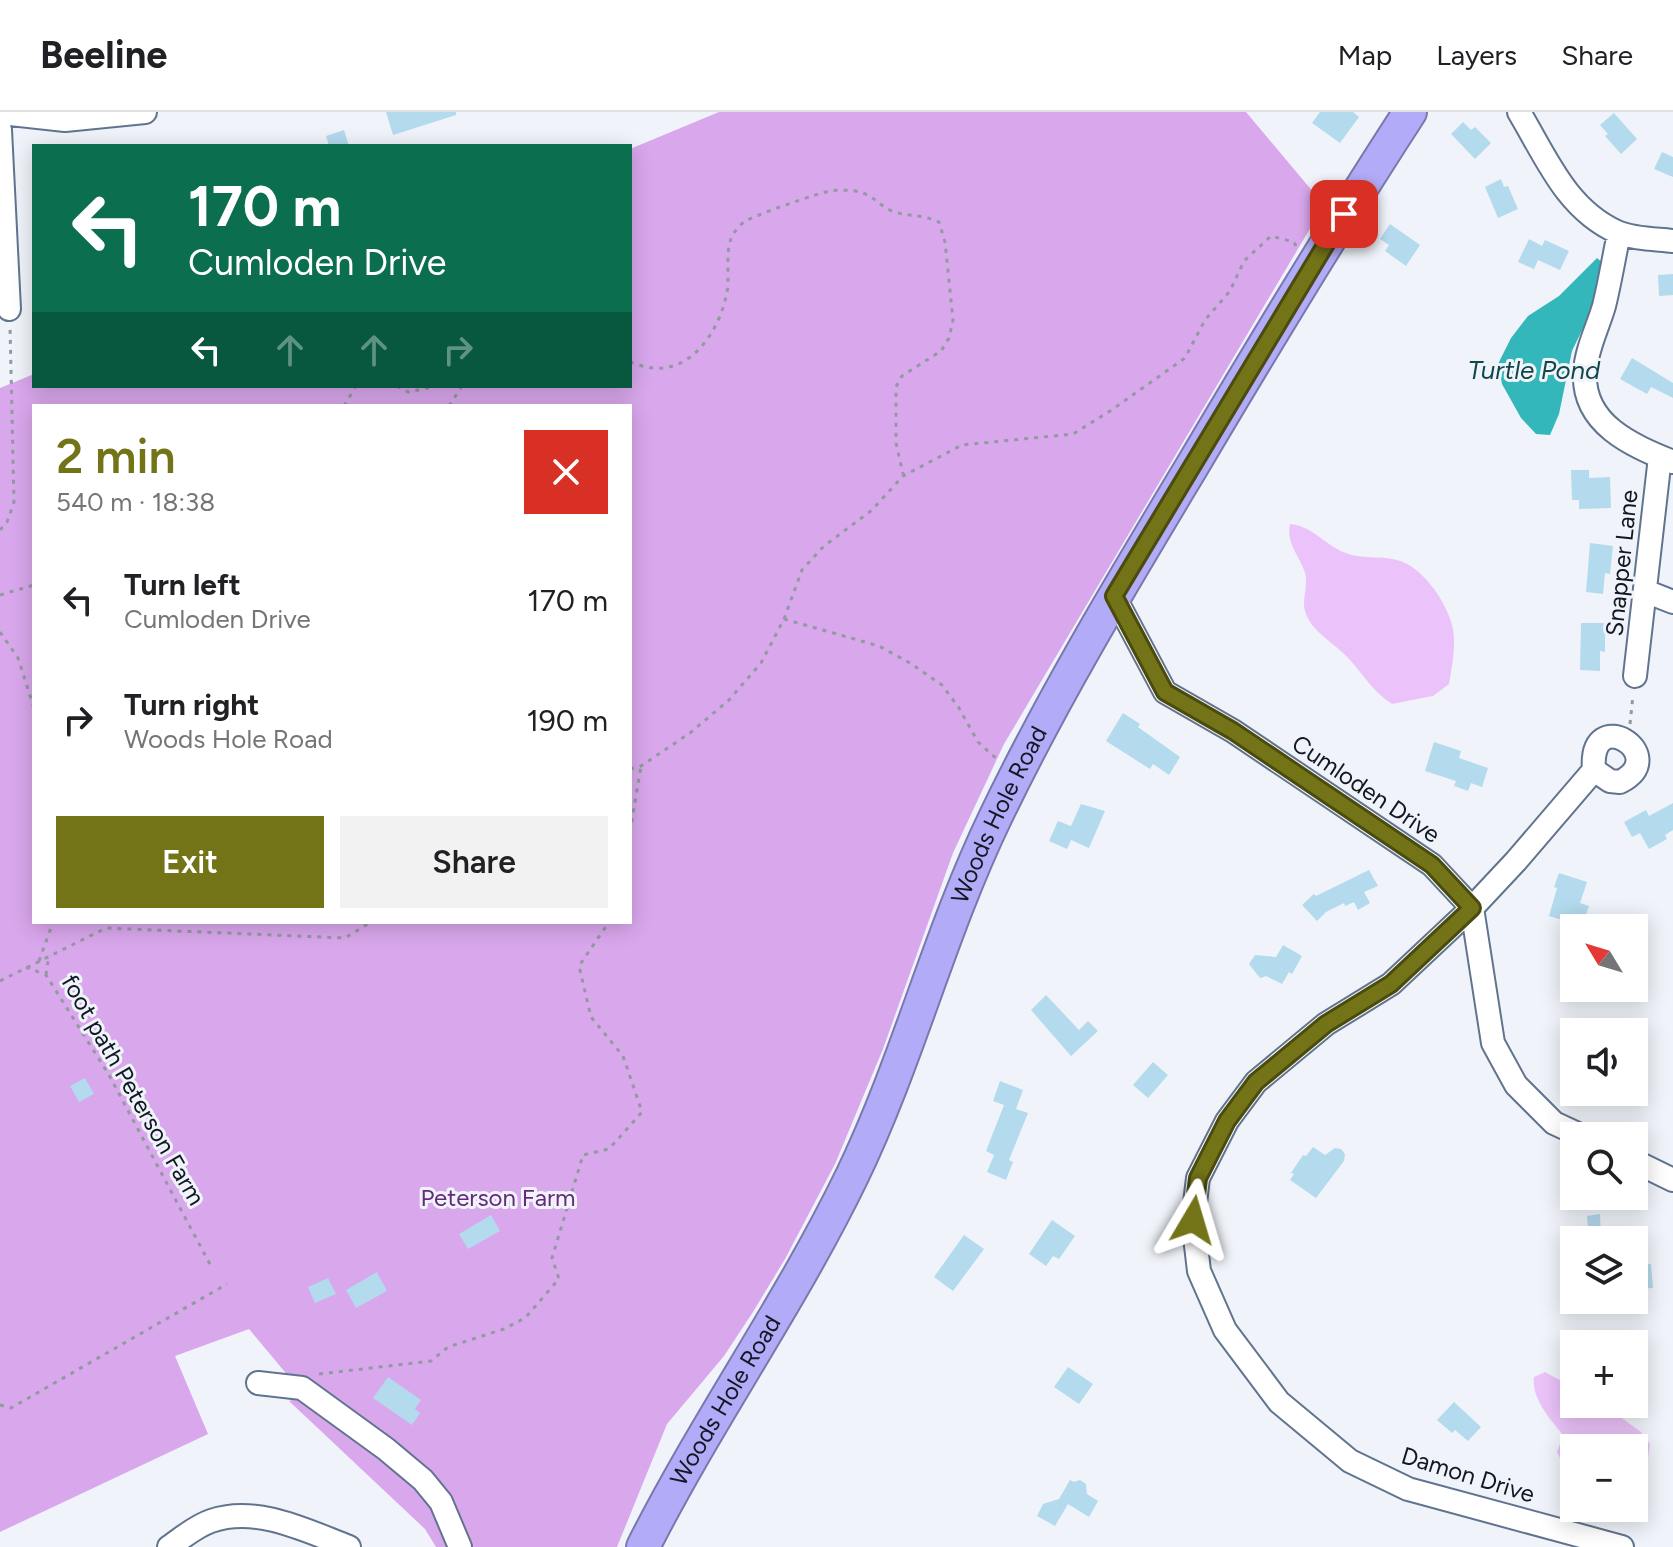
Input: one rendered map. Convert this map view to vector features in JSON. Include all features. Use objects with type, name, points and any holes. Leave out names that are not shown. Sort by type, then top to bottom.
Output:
[{"type":"highway","name":"Woods Hole Road","points":[[643,1547],[681,1475],[802,1271],[851,1179],[883,1111],[956,906],[1016,775],[1070,671],[1315,259],[1410,112]]},
{"type":"street","points":[[0,113],[65,120],[145,112]]},
{"type":"street","points":[[1519,112],[1555,176],[1574,201],[1619,233],[1673,241]]},
{"type":"street","points":[[0,130],[9,309]]},
{"type":"street","points":[[1619,233],[1604,304],[1584,370],[1587,398],[1598,419],[1626,440],[1666,459]]},
{"type":"street","name":"Snapper Lane","points":[[1635,676],[1666,459]]},
{"type":"street","points":[[1645,591],[1673,602]]},
{"type":"street","name":"Cumloden Drive","points":[[1114,596],[1165,692],[1233,731],[1432,865],[1472,908]]},
{"type":"street","name":"Damon Drive","points":[[1622,1547],[1408,1489],[1350,1461],[1279,1402],[1225,1330],[1199,1271],[1193,1220],[1198,1178],[1227,1121],[1256,1082],[1326,1024],[1391,984],[1472,908],[1594,770],[1593,761],[1602,742],[1611,736],[1628,738]]},
{"type":"street","points":[[1594,770],[1610,781],[1620,782],[1629,778],[1641,762],[1641,753],[1628,738]]},
{"type":"street","points":[[1472,908],[1493,1043],[1516,1085],[1560,1126]]},
{"type":"street","points":[[1648,1168],[1673,1180]]},
{"type":"street","points":[[258,1383],[302,1388],[386,1449],[423,1480],[441,1502],[460,1547]]},
{"type":"street","points":[[169,1547],[210,1521],[240,1516],[283,1523],[349,1547]]},
{"type":"path","points":[[632,363],[652,369],[671,367],[691,359],[706,341],[719,318],[726,296],[728,251],[732,235],[744,222],[830,191],[854,191],[873,196],[889,210],[906,215],[924,215],[939,222],[945,242],[953,320],[949,338],[941,351],[902,376],[896,387],[896,443],[903,476]]},
{"type":"path","points":[[632,768],[641,766],[690,733],[729,700],[761,663],[784,619],[802,570],[824,546],[872,510],[903,476],[962,445],[1073,434],[1185,358],[1205,320],[1230,291],[1244,261],[1271,236],[1294,242],[1303,258],[1315,259]]},
{"type":"path","points":[[0,530],[7,522],[14,502],[9,309]]},
{"type":"path","points":[[401,388],[408,392],[428,388]]},
{"type":"path","points":[[0,595],[32,586]]},
{"type":"path","points":[[784,619],[879,646],[910,663],[942,685],[978,742],[1016,775]]},
{"type":"path","points":[[0,632],[18,658],[32,702]]},
{"type":"path","points":[[1628,738],[1635,676]]},
{"type":"path","points":[[632,820],[641,766]]},
{"type":"path","points":[[39,961],[52,924]]},
{"type":"path","points":[[26,967],[106,928],[345,938],[368,924]]},
{"type":"path","points":[[319,1374],[431,1361],[448,1347],[504,1329],[525,1318],[559,1279],[552,1258],[583,1155],[609,1149],[642,1112],[623,1056],[591,1017],[579,966],[608,924]]},
{"type":"path","points":[[46,975],[49,955]]},
{"type":"path","name":"foot path Peterson Farm","points":[[0,981],[26,967],[46,975],[109,1075],[212,1268]]},
{"type":"path","points":[[0,1405],[11,1408],[227,1284]]},
{"type":"shaded area","points":[[1290,524],[1311,531],[1336,549],[1350,554],[1407,564],[1425,578],[1440,598],[1453,629],[1454,649],[1449,684],[1433,696],[1392,704],[1319,633],[1304,609],[1306,576],[1291,543]]},
{"type":"shaded area","points":[[1545,1372],[1560,1380],[1560,1418],[1622,1418],[1642,1434],[1562,1434],[1542,1408],[1535,1393],[1534,1377]]},
{"type":"green space","name":"Peterson Farm","points":[[719,112],[1246,112],[1324,205],[1004,744],[953,853],[883,1049],[835,1164],[753,1312],[724,1356],[667,1424],[617,1547],[436,1547],[425,1529],[289,1401],[305,1396],[249,1329],[175,1356],[208,1434],[0,1532],[0,388],[32,375],[32,388],[632,388],[632,148]]},
{"type":"water","name":"Turtle Pond","points":[[1597,258],[1603,263],[1605,283],[1572,351],[1559,414],[1550,435],[1536,434],[1521,418],[1502,384],[1498,364],[1511,338],[1528,316],[1559,296]]},
{"type":"building","points":[[386,112],[456,112],[456,115],[393,135]]},
{"type":"building","points":[[1320,112],[1353,112],[1359,117],[1340,143],[1312,123]]},
{"type":"building","points":[[1614,113],[1637,139],[1621,154],[1605,136],[1608,134],[1600,125]]},
{"type":"building","points":[[1463,122],[1471,130],[1475,127],[1491,143],[1475,159],[1451,134]]},
{"type":"building","points":[[344,130],[348,144],[328,144],[326,136]]},
{"type":"building","points":[[1662,152],[1673,157],[1673,177],[1654,169]]},
{"type":"building","points":[[1501,179],[1504,187],[1508,186],[1518,209],[1498,218],[1485,187]]},
{"type":"building","points":[[1390,224],[1420,245],[1406,266],[1385,251],[1389,245],[1380,239]]},
{"type":"building","points":[[1529,239],[1542,246],[1545,240],[1569,251],[1560,270],[1538,260],[1534,269],[1518,262]]},
{"type":"building","points":[[1673,274],[1673,295],[1659,296],[1658,275]]},
{"type":"building","points":[[1632,358],[1673,383],[1673,398],[1651,387],[1647,394],[1620,379]]},
{"type":"building","points":[[1571,470],[1589,470],[1589,478],[1610,477],[1611,508],[1579,509],[1579,500],[1572,500]]},
{"type":"building","points":[[1590,543],[1613,546],[1610,574],[1605,573],[1603,594],[1586,592]]},
{"type":"building","points":[[1581,623],[1605,623],[1605,652],[1600,651],[1600,671],[1580,670]]},
{"type":"building","points":[[1123,713],[1180,757],[1169,775],[1153,764],[1150,769],[1106,741]]},
{"type":"building","points":[[1434,742],[1461,751],[1459,758],[1488,768],[1482,787],[1471,783],[1468,791],[1454,786],[1456,781],[1425,771]]},
{"type":"building","points":[[1673,803],[1673,830],[1665,835],[1667,839],[1649,849],[1640,833],[1632,837],[1624,822],[1646,810],[1649,816]]},
{"type":"building","points":[[1081,804],[1105,811],[1089,848],[1071,840],[1067,849],[1049,841],[1058,821],[1071,826]]},
{"type":"building","points":[[1369,870],[1378,886],[1364,892],[1370,903],[1358,910],[1354,902],[1345,906],[1344,903],[1326,912],[1317,921],[1302,905],[1314,894],[1316,896]]},
{"type":"building","points":[[1559,873],[1587,882],[1580,903],[1589,906],[1586,914],[1560,914],[1560,919],[1549,916],[1557,888],[1554,887]]},
{"type":"building","points":[[1283,945],[1302,956],[1292,974],[1289,972],[1282,984],[1266,976],[1260,978],[1249,964],[1255,955],[1276,957]]},
{"type":"building","points":[[1046,995],[1079,1030],[1088,1021],[1098,1031],[1071,1056],[1031,1010]]},
{"type":"building","points":[[1153,1062],[1168,1075],[1148,1098],[1133,1085]]},
{"type":"building","points":[[85,1078],[94,1094],[79,1102],[70,1086]]},
{"type":"building","points":[[1000,1081],[1023,1090],[1016,1109],[1028,1113],[1009,1160],[1013,1162],[1006,1180],[987,1172],[994,1155],[986,1151],[1004,1105],[993,1101]]},
{"type":"building","points":[[1313,1147],[1325,1155],[1335,1148],[1345,1154],[1344,1161],[1316,1198],[1290,1180],[1303,1155],[1306,1156]]},
{"type":"building","points":[[1600,1214],[1600,1226],[1588,1226],[1587,1216]]},
{"type":"building","points":[[491,1215],[500,1231],[468,1249],[459,1234]]},
{"type":"building","points":[[1052,1220],[1075,1236],[1059,1259],[1053,1256],[1046,1266],[1029,1254]]},
{"type":"building","points":[[964,1235],[984,1249],[953,1291],[934,1277]]},
{"type":"building","points":[[1648,1264],[1651,1264],[1653,1288],[1648,1288]]},
{"type":"building","points":[[377,1272],[387,1291],[356,1308],[346,1290]]},
{"type":"building","points":[[328,1278],[336,1294],[315,1303],[308,1287]]},
{"type":"building","points":[[1068,1367],[1093,1384],[1079,1404],[1054,1387]]},
{"type":"building","points":[[388,1377],[421,1400],[415,1409],[420,1413],[412,1425],[373,1398]]},
{"type":"building","points":[[1454,1402],[1481,1427],[1468,1441],[1437,1420]]},
{"type":"building","points":[[1070,1480],[1080,1480],[1086,1484],[1087,1494],[1098,1501],[1089,1517],[1068,1504],[1055,1526],[1037,1516],[1043,1504],[1059,1499]]},
{"type":"route","points":[[1193,1220],[1198,1178],[1227,1121],[1256,1082],[1326,1024],[1391,984],[1472,908],[1432,865],[1233,731],[1165,692],[1114,596],[1249,367],[1344,214]]}]
